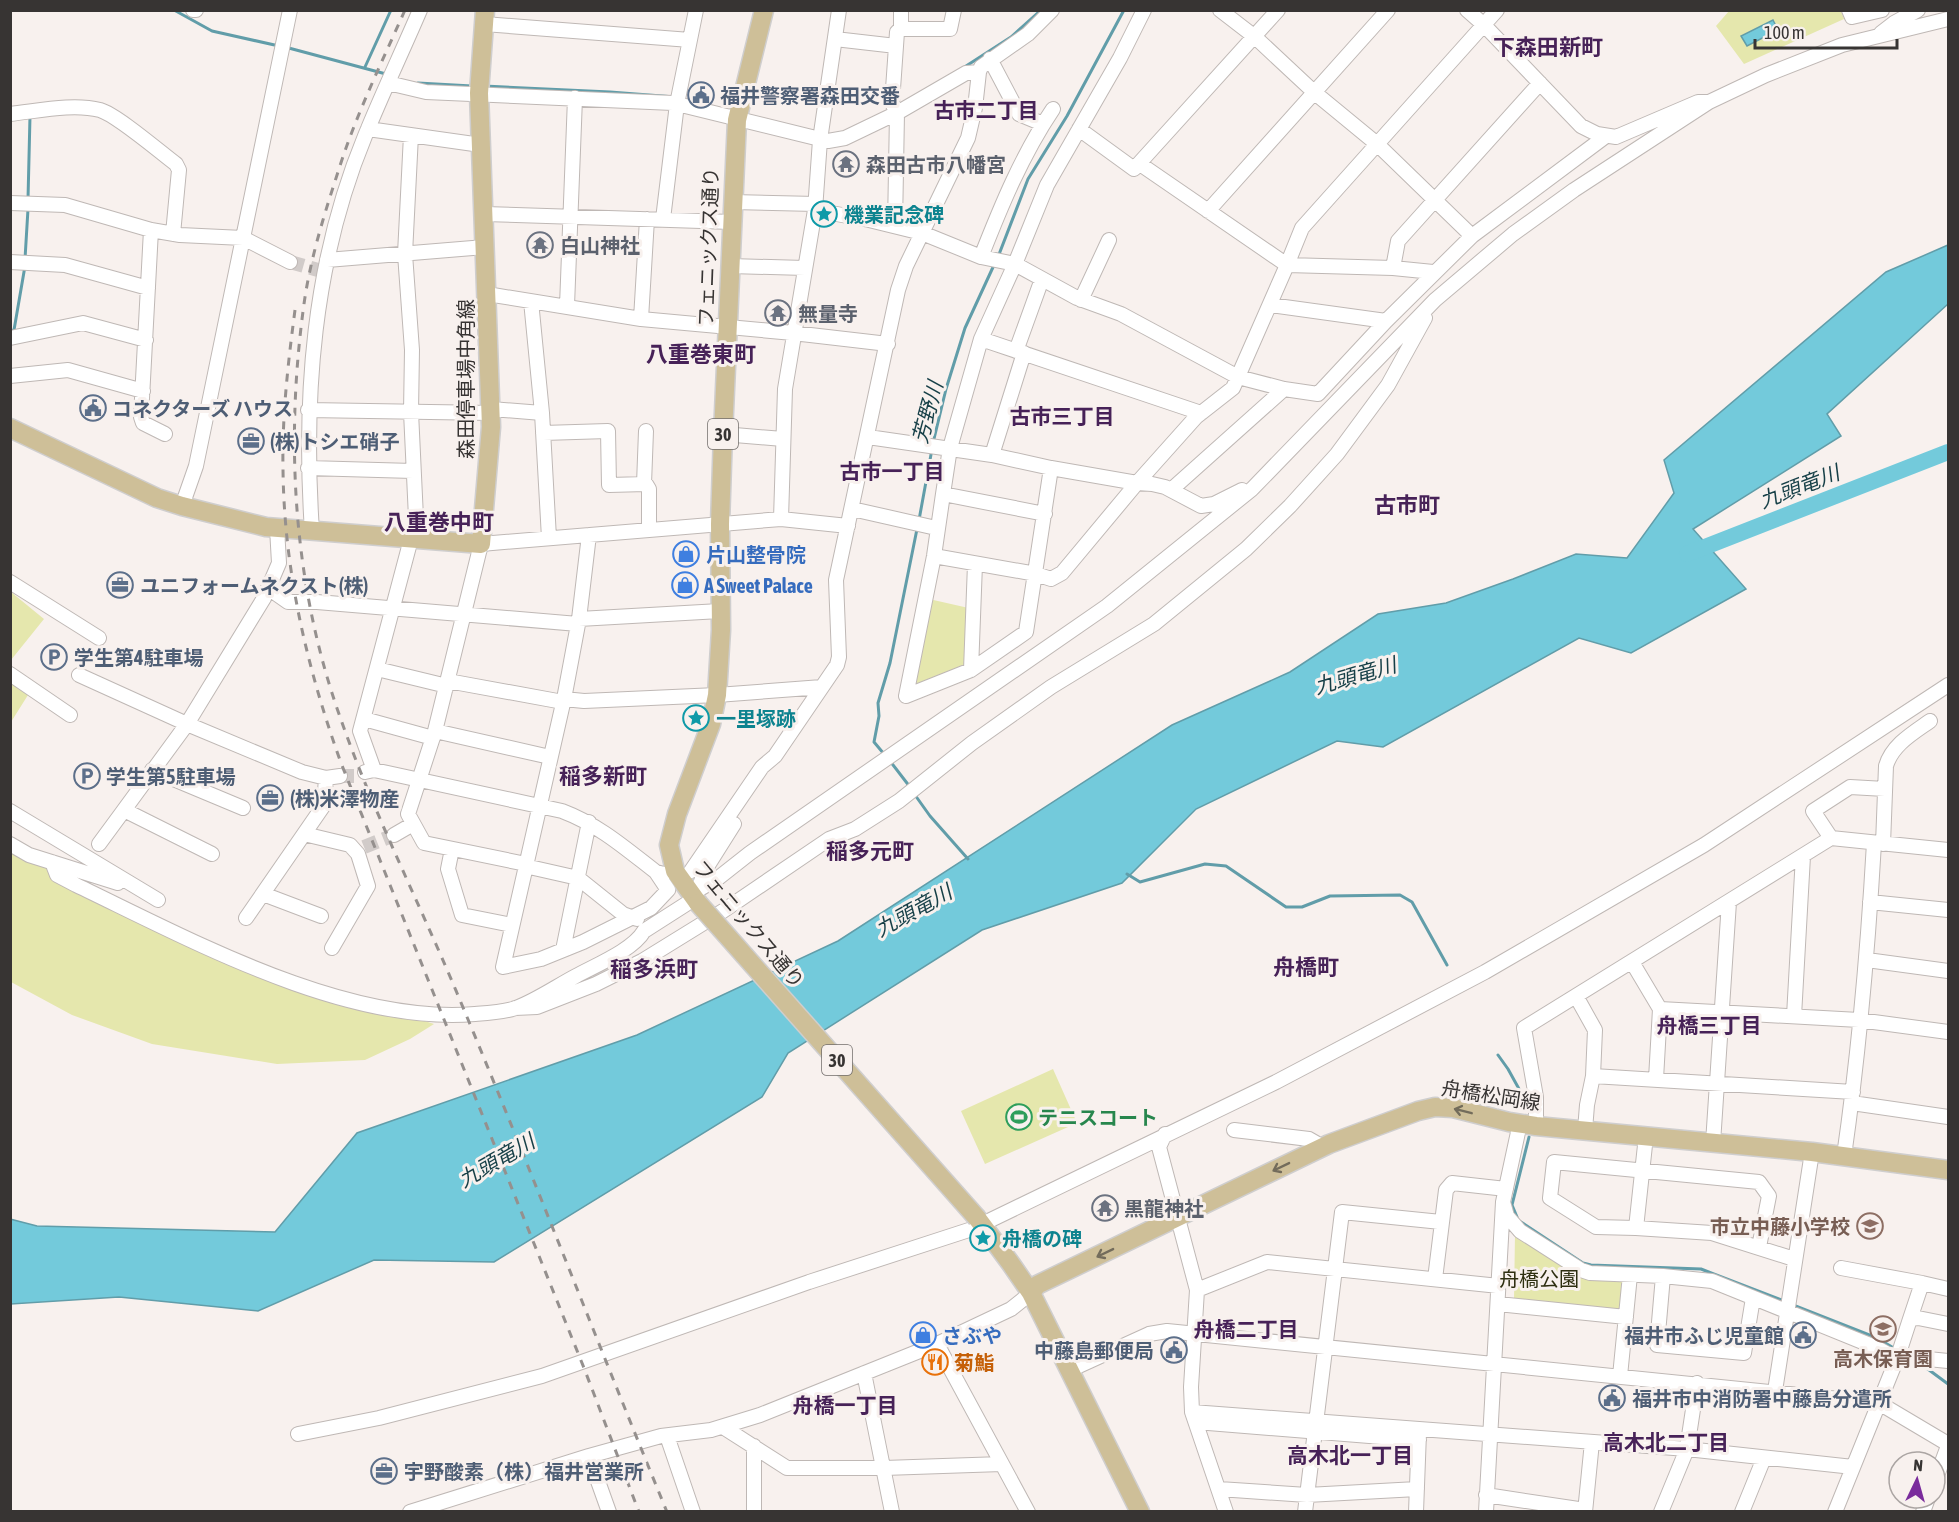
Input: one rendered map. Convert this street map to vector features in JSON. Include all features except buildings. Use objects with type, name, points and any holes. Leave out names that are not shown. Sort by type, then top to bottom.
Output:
[{"type":"main road","name":"フェニックス通り","points":[[764,10],[737,120],[723,435],[720,524],[720,662],[717,695],[711,724],[676,814],[670,840],[670,852],[675,871],[692,899],[979,1221],[1030,1293],[1140,1512]]},
{"type":"main road","name":"森田停車場中角線","points":[[481,544],[491,411],[480,88],[484,17]]},
{"type":"main road","points":[[10,428],[157,498],[182,506],[277,528],[481,544]]},
{"type":"main road","name":"舟橋松岡線","points":[[1030,1293],[1037,1285],[1323,1147],[1418,1111],[1435,1107],[1453,1108],[1528,1124],[1812,1152],[1948,1170]]},
{"type":"street","points":[[182,506],[196,466],[290,10]]},
{"type":"street","points":[[312,531],[308,468],[308,410],[323,267],[368,129],[420,10]]},
{"type":"street","points":[[663,219],[677,104],[696,10]]},
{"type":"street","points":[[781,519],[785,389],[815,207],[820,140],[839,10]]},
{"type":"street","points":[[901,10],[901,29]]},
{"type":"street","points":[[895,226],[897,113],[892,103],[897,32],[901,29],[950,29],[954,10]]},
{"type":"street","points":[[848,526],[781,519],[481,544],[434,734],[408,814],[424,843],[578,878],[623,914],[632,918],[638,919],[692,899],[705,870],[769,770],[775,756],[837,665],[839,657],[836,580],[868,437],[888,344],[898,290],[906,266],[968,138],[973,123],[979,72],[990,59],[1028,34],[1052,10]]},
{"type":"street","points":[[1051,468],[1026,632],[971,670],[906,696],[933,556],[950,448],[981,339],[1047,185],[1120,58],[1144,10]]},
{"type":"street","points":[[1220,10],[1255,37],[1315,93],[1377,144],[1472,236]]},
{"type":"street","points":[[1079,129],[1134,170],[1278,10]]},
{"type":"street","points":[[1208,211],[1388,10]]},
{"type":"street","points":[[1467,10],[1581,126],[1597,134],[1616,136],[1698,102],[1709,102]]},
{"type":"street","points":[[933,556],[1036,574],[1051,579],[1062,573],[1137,483],[1201,413],[1233,388],[1302,228],[1497,10]]},
{"type":"street","points":[[1849,10],[1852,17],[1882,10]]},
{"type":"street","points":[[1877,36],[1894,22],[1918,10]]},
{"type":"street","points":[[484,17],[690,40]]},
{"type":"street","points":[[515,1008],[619,953],[644,931],[692,899],[750,854],[1107,606],[1252,489],[1435,300],[1513,234],[1574,190],[1709,102],[1806,58],[1842,45],[1948,19]]},
{"type":"street","points":[[835,39],[896,46]]},
{"type":"street","points":[[990,59],[1019,114],[1043,123]]},
{"type":"street","points":[[388,83],[426,92],[480,88],[575,98],[677,104],[820,140],[834,141],[897,113],[966,73],[979,72]]},
{"type":"street","points":[[1393,268],[1398,241],[1540,84]]},
{"type":"street","points":[[567,306],[575,98]]},
{"type":"street","points":[[10,114],[63,108],[100,110],[115,118],[176,164],[179,170],[173,234]]},
{"type":"street","points":[[981,257],[998,213],[1026,153],[1053,109]]},
{"type":"street","points":[[368,129],[482,145]]},
{"type":"street","points":[[411,135],[405,254],[412,350],[414,539],[360,731],[370,771],[538,805],[590,822],[661,873],[668,891],[651,908],[563,950],[541,959],[503,967],[538,805],[563,700],[579,622],[589,535]]},
{"type":"street","points":[[732,202],[815,207],[922,233],[981,257],[1015,264],[1081,300],[1120,314],[1238,376],[1284,389],[1318,394],[1386,321],[1472,236],[1606,136]]},
{"type":"street","points":[[1140,164],[1287,265],[1393,268],[1434,272]]},
{"type":"street","points":[[10,203],[65,205],[151,230],[173,234],[243,238],[290,262]]},
{"type":"street","points":[[484,214],[732,222]]},
{"type":"street","points":[[641,319],[647,219]]},
{"type":"street","points":[[151,230],[141,417],[143,423],[165,434]]},
{"type":"street","points":[[1081,300],[1109,240]]},
{"type":"street","points":[[323,267],[405,254],[485,247]]},
{"type":"street","points":[[20,262],[64,265],[148,288]]},
{"type":"street","points":[[730,266],[805,268]]},
{"type":"street","points":[[992,455],[1042,279]]},
{"type":"street","points":[[487,294],[641,319],[888,344]]},
{"type":"street","points":[[52,862],[57,875],[203,945],[281,978],[340,997],[396,1011],[459,1016],[537,1007],[596,984],[642,961],[723,911],[829,839],[855,829],[899,801],[972,743],[1051,687],[1154,624],[1246,549],[1290,506],[1337,454],[1388,385],[1435,300]]},
{"type":"street","points":[[531,301],[542,413],[549,538]]},
{"type":"street","points":[[1270,305],[1386,321]]},
{"type":"street","points":[[10,338],[83,323],[146,340]]},
{"type":"street","points":[[981,339],[1201,413]]},
{"type":"street","points":[[10,376],[68,370],[143,391]]},
{"type":"street","points":[[1171,490],[1284,389]]},
{"type":"street","points":[[308,410],[542,413]]},
{"type":"street","points":[[543,434],[608,431],[609,485],[644,484],[649,489],[649,530]]},
{"type":"street","points":[[644,484],[646,431]]},
{"type":"street","points":[[723,435],[783,439]]},
{"type":"street","points":[[868,437],[950,448],[1051,468],[1152,484],[1171,490],[1200,506],[1208,506],[1239,490],[1252,489]]},
{"type":"street","points":[[308,468],[413,471]]},
{"type":"street","points":[[943,494],[1045,514]]},
{"type":"street","points":[[852,509],[936,528]]},
{"type":"street","points":[[99,844],[187,724],[264,598],[279,563],[277,528]]},
{"type":"street","points":[[971,670],[975,564]]},
{"type":"street","points":[[10,582],[99,638]]},
{"type":"street","points":[[268,588],[288,602],[317,602],[579,622],[720,611]]},
{"type":"street","points":[[377,669],[447,683],[563,700],[717,695],[822,687]]},
{"type":"street","points":[[10,674],[70,715]]},
{"type":"street","points":[[79,675],[187,724],[302,772],[333,777],[324,805],[246,918]]},
{"type":"street","points":[[298,1434],[379,1418],[542,1376],[809,1282],[972,1229],[979,1221],[1297,1071],[1485,972],[1704,845],[1948,685]]},
{"type":"street","points":[[364,719],[550,757]]},
{"type":"street","points":[[1844,1156],[1853,1098],[1859,1020],[1867,960],[1870,902],[1888,758],[1903,741],[1930,721]]},
{"type":"street","points":[[691,872],[762,767],[775,756]]},
{"type":"street","points":[[152,770],[243,808]]},
{"type":"street","points":[[1831,838],[1814,811],[1850,787],[1885,789]]},
{"type":"street","points":[[124,810],[212,854]]},
{"type":"street","points":[[10,811],[158,900]]},
{"type":"street","points":[[563,950],[590,822]]},
{"type":"street","points":[[394,836],[413,824]]},
{"type":"street","points":[[304,834],[360,849],[358,854],[368,886],[332,948]]},
{"type":"street","points":[[1485,1512],[1504,1196],[1536,1097],[1524,1028],[1831,838],[1948,850]]},
{"type":"street","points":[[10,844],[29,855],[142,891]]},
{"type":"street","points":[[452,849],[448,869],[462,915],[512,925]]},
{"type":"street","points":[[1794,1016],[1803,856]]},
{"type":"street","points":[[263,894],[321,916]]},
{"type":"street","points":[[1713,1143],[1719,1083],[1729,902]]},
{"type":"street","points":[[1870,902],[1948,910]]},
{"type":"street","points":[[1867,960],[1948,971]]},
{"type":"street","points":[[1632,962],[1660,1009],[1656,1079]]},
{"type":"street","points":[[1576,996],[1595,1030],[1593,1076],[1585,1130]]},
{"type":"street","points":[[1660,1009],[1859,1020],[1948,1032]]},
{"type":"street","points":[[1593,1076],[1719,1083],[1853,1098],[1948,1116]]},
{"type":"street","points":[[1234,1130],[1309,1139],[1323,1147]]},
{"type":"street","points":[[1165,1134],[1159,1147],[1197,1290],[1191,1387],[1194,1417],[1226,1512]]},
{"type":"street","points":[[1636,1228],[1646,1136]]},
{"type":"street","points":[[1775,1391],[1812,1152]]},
{"type":"street","points":[[1759,1247],[1768,1196],[1759,1182],[1554,1162],[1551,1198],[1596,1227],[1712,1233],[1794,1259]]},
{"type":"street","points":[[1435,1279],[1446,1190],[1452,1183],[1504,1196]]},
{"type":"street","points":[[1504,1196],[1507,1216],[1520,1231],[1581,1270],[1590,1273],[1696,1278],[1712,1281],[1898,1358],[1948,1360]]},
{"type":"street","points":[[1305,1512],[1342,1212],[1441,1222]]},
{"type":"street","points":[[1197,1290],[1267,1262],[1499,1286]]},
{"type":"street","points":[[1841,1268],[1948,1289]]},
{"type":"street","points":[[1620,1376],[1630,1275]]},
{"type":"street","points":[[1663,1276],[1657,1345],[1744,1353],[1753,1298]]},
{"type":"street","points":[[1835,1512],[1898,1358],[1922,1283]]},
{"type":"street","points":[[410,1512],[590,1456],[667,1436],[723,1427],[760,1415],[938,1344],[1011,1309],[1030,1293]]},
{"type":"street","points":[[1498,1304],[1626,1317]]},
{"type":"street","points":[[1910,1319],[1918,1318],[1948,1324]]},
{"type":"street","points":[[1070,1370],[1149,1334],[1167,1331],[1879,1403],[1948,1445]]},
{"type":"street","points":[[938,1344],[1028,1512]]},
{"type":"street","points":[[864,1373],[892,1512]]},
{"type":"street","points":[[1661,1512],[1687,1449],[1697,1383]]},
{"type":"street","points":[[1194,1417],[1419,1435],[1489,1435],[1687,1449],[1853,1467]]},
{"type":"street","points":[[723,1427],[787,1468],[884,1468],[1002,1464]]},
{"type":"street","points":[[1416,1512],[1419,1435]]},
{"type":"street","points":[[667,1436],[693,1512]]},
{"type":"street","points":[[1486,1495],[1585,1511],[1592,1442]]},
{"type":"street","points":[[754,1446],[754,1512]]},
{"type":"street","points":[[590,1456],[609,1512]]},
{"type":"street","points":[[1742,1512],[1764,1458]]},
{"type":"street","points":[[1219,1489],[1307,1495],[1417,1489]]},
{"type":"green space","points":[[1729,11],[1841,11],[1844,19],[1744,64],[1716,26]]},
{"type":"green space","points":[[11,592],[44,619],[11,660]]},
{"type":"green space","points":[[929,599],[973,609],[971,670],[906,693]]},
{"type":"green space","points":[[11,683],[28,695],[11,722]]},
{"type":"green space","points":[[10,839],[166,926],[287,976],[434,1024],[410,1039],[365,1060],[277,1064],[152,1044],[72,1015],[11,982]]},
{"type":"green space","name":"テニスコート","points":[[1053,1069],[1077,1123],[985,1164],[961,1111]]},
{"type":"green space","name":"舟橋公園","points":[[1515,1235],[1542,1251],[1625,1280],[1622,1313],[1514,1300]]},
{"type":"water","points":[[1773,20],[1778,30],[1747,46],[1741,36]]},
{"type":"water","points":[[1948,245],[1948,304],[1827,414],[1841,436],[1693,529],[1746,589],[1631,653],[1579,638],[1383,747],[1337,741],[1196,809],[1122,883],[982,930],[788,1053],[762,1097],[494,1262],[374,1260],[258,1311],[119,1297],[11,1304],[10,1219],[37,1226],[275,1232],[357,1133],[637,1035],[838,941],[1172,725],[1290,672],[1378,614],[1446,603],[1576,554],[1627,558],[1674,493],[1664,460],[1886,272]]},
{"type":"waterway","points":[[174,10],[212,31],[279,46]]},
{"type":"waterway","points":[[365,67],[391,10]]},
{"type":"waterway","points":[[963,68],[1011,37],[1041,10]]},
{"type":"waterway","name":"芳野川","points":[[998,257],[1028,179],[1067,116],[1124,10]]},
{"type":"waterway","points":[[285,47],[386,74]]},
{"type":"waterway","points":[[418,83],[472,86]]},
{"type":"waterway","points":[[484,86],[675,97]]},
{"type":"waterway","points":[[28,199],[30,116]]},
{"type":"waterway","points":[[25,259],[28,209]]},
{"type":"waterway","name":"芳野川","points":[[933,443],[946,389],[965,328],[994,265]]},
{"type":"waterway","points":[[10,331],[14,330],[25,266]]},
{"type":"waterway","name":"芳野川","points":[[919,520],[932,449]]},
{"type":"waterway","name":"九頭竜川","points":[[1687,554],[1948,452]]},
{"type":"waterway","name":"芳野川","points":[[884,754],[874,742],[879,716],[878,703],[890,663],[917,529]]},
{"type":"waterway","name":"芳野川","points":[[890,761],[910,787]]},
{"type":"waterway","name":"芳野川","points":[[915,795],[930,816],[968,859]]},
{"type":"waterway","points":[[1127,874],[1140,882],[1205,864],[1226,866],[1286,907],[1302,907],[1330,896],[1400,895],[1412,902],[1447,965]]},
{"type":"waterway","points":[[1498,1055],[1529,1107]]},
{"type":"waterway","points":[[1517,1217],[1512,1205],[1529,1137]]},
{"type":"waterway","points":[[1521,1222],[1583,1263],[1701,1269],[1784,1301]]},
{"type":"waterway","points":[[1793,1305],[1877,1338],[1897,1350]]},
{"type":"waterway","points":[[1921,1364],[1948,1384]]},
{"type":"tunnel","points":[[290,262],[318,270]]},
{"type":"tunnel","points":[[340,776],[354,776],[365,772]]},
{"type":"tunnel","points":[[364,847],[394,835]]},
{"type":"railway","points":[[405,10],[345,151],[318,238],[304,304],[295,407],[295,459],[297,511],[311,614],[339,714],[352,750],[484,1058],[667,1512]]},
{"type":"railway","points":[[295,310],[285,409],[284,507],[293,582],[318,691],[341,763],[584,1368],[639,1512]]},
{"type":"place","name":"福井警察署森田交番","points":[[701,95]]},
{"type":"place","name":"森田古市八幡宮","points":[[846,164]]},
{"type":"place","name":"機業記念碑","points":[[824,214]]},
{"type":"place","name":"白山神社","points":[[540,245]]},
{"type":"place","name":"無量寺","points":[[778,313]]},
{"type":"place","name":"コネクターズ ハウス","points":[[93,408]]},
{"type":"place","name":"(株)トシエ硝子","points":[[251,441]]},
{"type":"place","name":"片山整骨院","points":[[686,554]]},
{"type":"place","name":"ユニフォームネクスト(株)","points":[[120,585]]},
{"type":"place","name":"A Sweet Palace","points":[[685,585]]},
{"type":"place","name":"学生第4駐車場","points":[[54,657]]},
{"type":"place","name":"一里塚跡","points":[[696,718]]},
{"type":"place","name":"学生第5駐車場","points":[[87,776]]},
{"type":"place","name":"(株)米澤物産","points":[[270,798]]},
{"type":"place","name":"テニスコート","points":[[1019,1117]]},
{"type":"place","name":"黒龍神社","points":[[1105,1208]]},
{"type":"place","name":"市立中藤小学校","points":[[1870,1226]]},
{"type":"place","name":"舟橋の碑","points":[[983,1238]]},
{"type":"place","name":"高木保育園","points":[[1883,1329]]},
{"type":"place","name":"さぶや","points":[[923,1335]]},
{"type":"place","name":"福井市ふじ児童館","points":[[1803,1335]]},
{"type":"place","name":"中藤島郵便局","points":[[1174,1350]]},
{"type":"place","name":"菊鮨","points":[[935,1362]]},
{"type":"place","name":"福井市中消防署中藤島分遣所","points":[[1612,1398]]},
{"type":"place","name":"宇野酸素（株）福井営業所","points":[[384,1471]]},
{"type":"district","name":"下森田新町","points":[[1548,47]]},
{"type":"district","name":"古市二丁目","points":[[986,110]]},
{"type":"district","name":"八重巻東町","points":[[701,354]]},
{"type":"district","name":"古市三丁目","points":[[1062,416]]},
{"type":"district","name":"古市一丁目","points":[[892,471]]},
{"type":"district","name":"古市町","points":[[1407,505]]},
{"type":"district","name":"八重巻中町","points":[[439,522]]},
{"type":"district","name":"稲多新町","points":[[603,776]]},
{"type":"district","name":"稲多元町","points":[[870,851]]},
{"type":"district","name":"舟橋町","points":[[1306,967]]},
{"type":"district","name":"稲多浜町","points":[[654,969]]},
{"type":"district","name":"舟橋三丁目","points":[[1709,1025]]},
{"type":"district","name":"舟橋二丁目","points":[[1246,1329]]},
{"type":"district","name":"舟橋一丁目","points":[[845,1405]]},
{"type":"district","name":"高木北二丁目","points":[[1666,1442]]},
{"type":"district","name":"高木北一丁目","points":[[1350,1455]]}]
